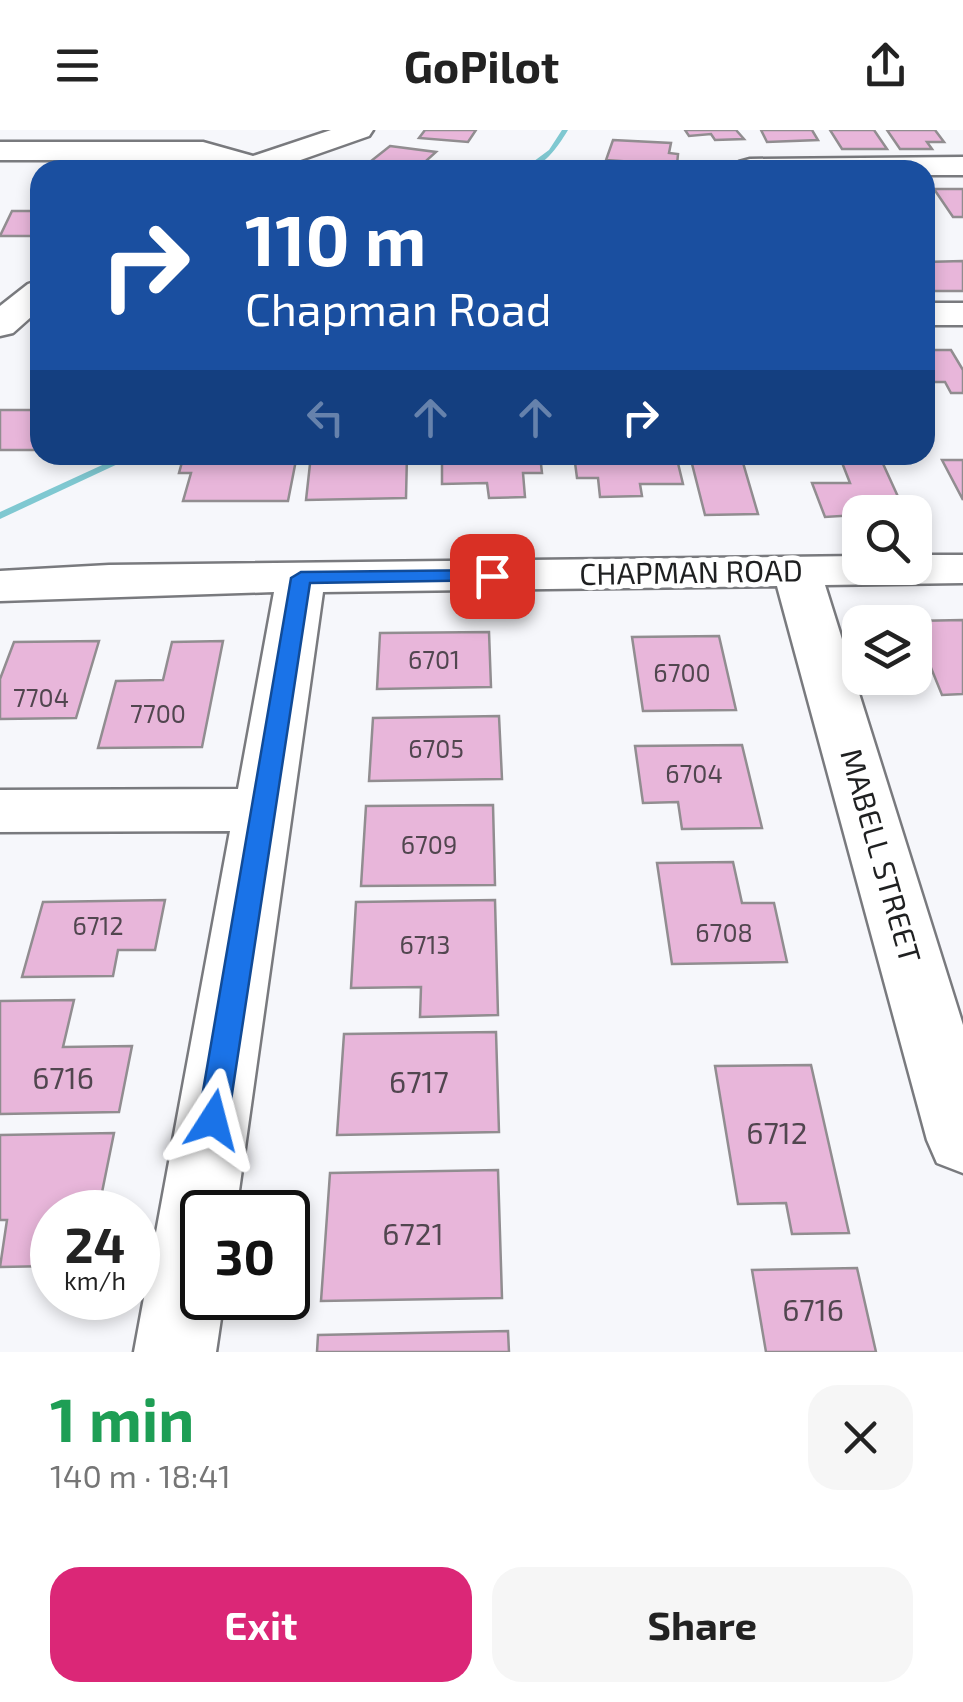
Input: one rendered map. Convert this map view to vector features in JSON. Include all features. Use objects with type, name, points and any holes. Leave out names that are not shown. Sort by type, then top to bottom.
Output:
[{"type":"street","points":[[272,160],[360,130]]},
{"type":"street","points":[[0,151],[169,149],[203,151],[227,160]]},
{"type":"street","points":[[935,166],[963,166]]},
{"type":"street","points":[[935,314],[963,314]]},
{"type":"street","name":"CHAPMAN ROAD","points":[[0,586],[109,580],[963,569]]},
{"type":"street","name":"MABELL STREET","points":[[796,572],[963,1140]]},
{"type":"street","points":[[175,1352],[301,578]]},
{"type":"street","points":[[0,811],[263,810]]},
{"type":"building","points":[[425,130],[476,130],[468,142],[419,138]]},
{"type":"building","points":[[685,130],[736,130],[744,139],[715,140],[711,134],[689,136]]},
{"type":"building","points":[[761,130],[812,130],[818,140],[767,142]]},
{"type":"building","points":[[830,130],[874,130],[887,149],[842,149]]},
{"type":"building","points":[[887,130],[935,130],[944,142],[927,142],[932,149],[900,149]]},
{"type":"building","points":[[613,140],[671,143],[669,153],[678,154],[677,160],[606,160]]},
{"type":"building","points":[[390,146],[436,152],[427,160],[372,160]]},
{"type":"building","points":[[935,189],[963,189],[963,217],[953,217]]},
{"type":"building","points":[[12,211],[30,211],[30,236],[0,236]]},
{"type":"building","points":[[963,261],[963,291],[935,291],[935,262]]},
{"type":"building","points":[[935,350],[951,350],[963,370],[963,393],[951,393],[945,382],[935,382]]},
{"type":"building","points":[[0,410],[30,410],[30,450],[0,450]]},
{"type":"building","points":[[942,460],[963,460],[963,500]]},
{"type":"building","points":[[181,465],[295,465],[288,501],[183,501],[191,473],[179,473]]},
{"type":"building","points":[[310,465],[407,465],[406,498],[306,500]]},
{"type":"building","points":[[442,465],[541,465],[542,473],[523,473],[525,497],[489,498],[487,483],[442,484]]},
{"type":"building","points":[[575,465],[678,465],[683,484],[640,484],[642,496],[600,497],[598,478],[577,478]]},
{"type":"building","points":[[692,465],[744,465],[758,514],[705,515]]},
{"type":"building","points":[[843,465],[884,465],[897,495],[842,495],[842,516],[825,517],[812,483],[850,483]]},
{"type":"building","points":[[963,620],[963,694],[942,695],[932,670],[932,621]]},
{"type":"building","points":[[489,632],[491,687],[377,689],[380,633]]},
{"type":"building","points":[[719,636],[736,710],[643,711],[632,637]]},
{"type":"building","points":[[99,641],[76,718],[0,719],[0,679],[14,642]]},
{"type":"building","points":[[223,641],[202,747],[98,748],[116,681],[163,680],[172,642]]},
{"type":"building","points":[[499,716],[502,779],[369,781],[373,718]]},
{"type":"building","points":[[742,745],[762,828],[682,829],[678,802],[643,803],[635,746]]},
{"type":"building","points":[[493,805],[495,885],[361,886],[366,806]]},
{"type":"building","points":[[733,862],[742,903],[774,903],[787,962],[672,964],[657,863]]},
{"type":"building","points":[[165,900],[155,950],[118,950],[113,976],[22,977],[43,902]]},
{"type":"building","points":[[495,900],[498,1015],[420,1017],[421,987],[351,988],[356,902]]},
{"type":"building","points":[[74,1000],[63,1047],[132,1046],[119,1112],[0,1114],[0,1001]]},
{"type":"building","points":[[496,1032],[499,1132],[337,1135],[344,1034]]},
{"type":"building","points":[[811,1065],[849,1233],[792,1234],[786,1203],[738,1204],[715,1066]]},
{"type":"building","points":[[114,1133],[102,1190],[30,1190],[30,1266],[0,1267],[7,1220],[0,1220],[0,1135]]},
{"type":"building","points":[[498,1170],[502,1298],[321,1301],[330,1173]]},
{"type":"building","points":[[857,1268],[876,1352],[766,1352],[752,1270]]},
{"type":"building","points":[[508,1331],[509,1352],[317,1352],[318,1335]]},
{"type":"waterway","points":[[539,160],[552,151],[565,130]]},
{"type":"waterway","points":[[0,516],[110,465]]},
{"type":"route","points":[[213,1120],[301,578],[492,576]]}]
